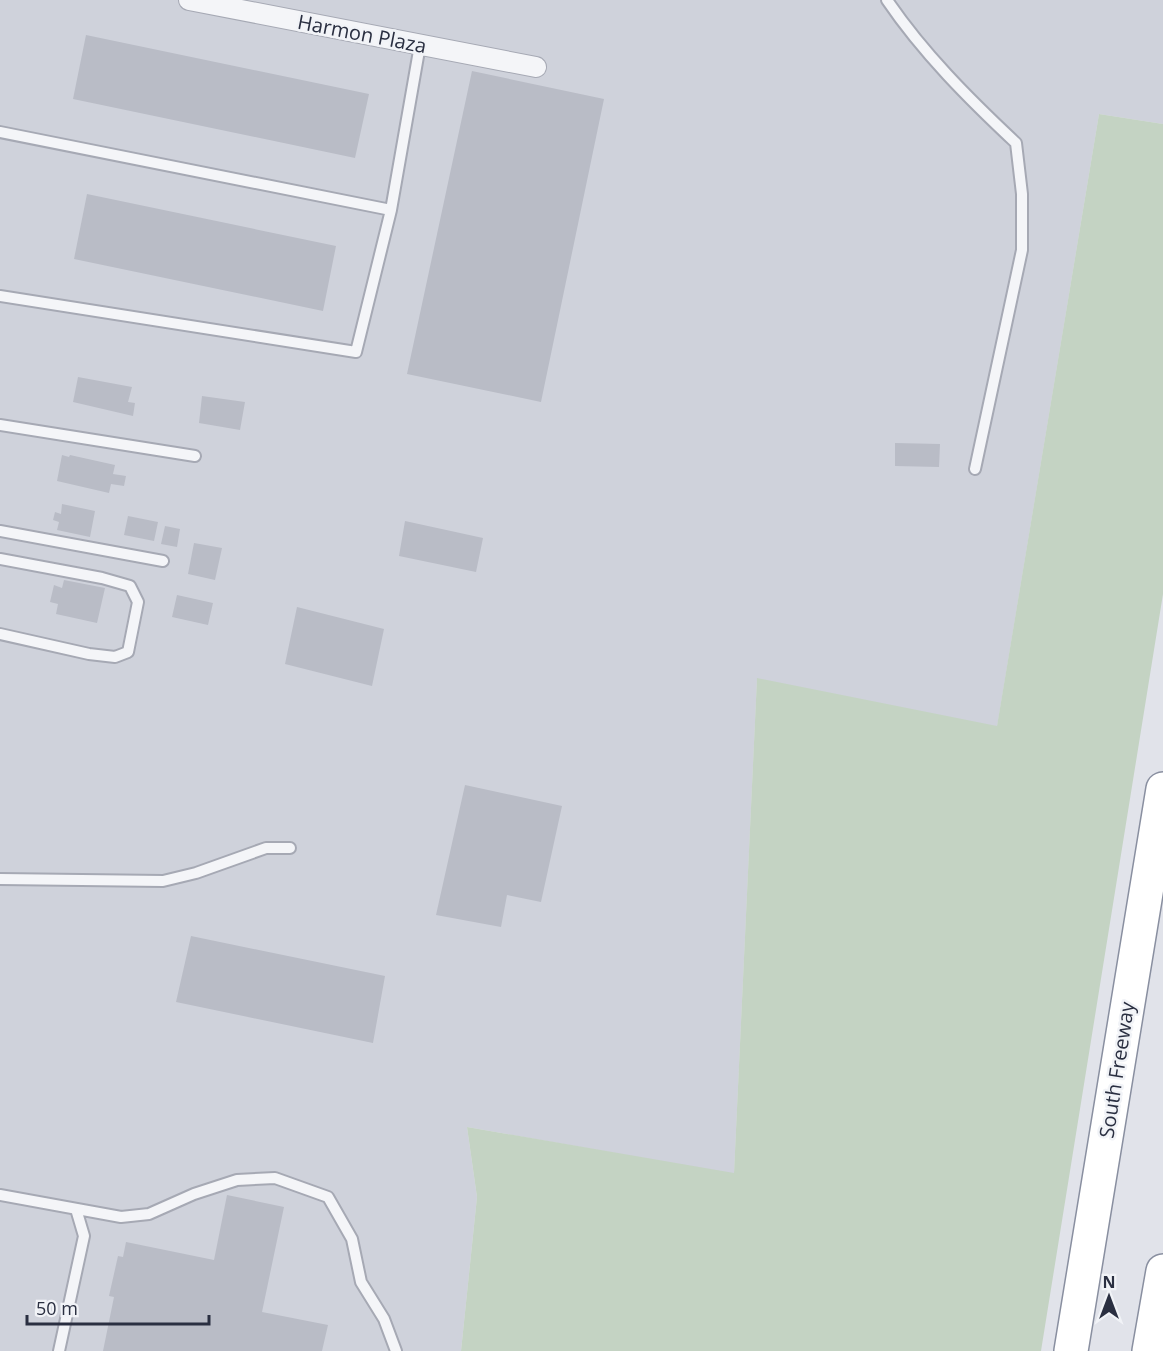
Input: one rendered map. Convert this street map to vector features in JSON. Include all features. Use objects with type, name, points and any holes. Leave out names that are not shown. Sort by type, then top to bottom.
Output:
[{"type":"highway","name":"South Freeway","points":[[1071,1351],[1163,789]]},
{"type":"highway","points":[[1149,1351],[1163,1271]]},
{"type":"street","name":"Harmon Plaza","points":[[189,0],[536,67]]},
{"type":"lane","points":[[887,0],[906,29],[974,104],[1016,143],[1022,194],[1022,250],[975,469]]},
{"type":"lane","points":[[0,296],[356,352],[390,210],[420,45]]},
{"type":"lane","points":[[0,132],[390,210]]},
{"type":"lane","points":[[0,425],[195,456]]},
{"type":"lane","points":[[0,531],[163,561]]},
{"type":"lane","points":[[0,559],[102,578],[130,586],[138,602],[128,652],[115,657],[89,654],[0,634]]},
{"type":"lane","points":[[0,879],[163,881],[196,873],[266,848],[290,848]]},
{"type":"lane","points":[[0,1195],[121,1217],[148,1214],[194,1194],[237,1180],[275,1178],[328,1197],[352,1239],[361,1282],[384,1319],[396,1351]]},
{"type":"lane","points":[[59,1351],[84,1236],[76,1209]]},
{"type":"shaded area","points":[[0,0],[1163,0],[1163,124],[1099,114],[997,727],[757,679],[734,1174],[467,1127],[477,1197],[461,1351],[0,1351]]},
{"type":"green space","points":[[1099,114],[1163,124],[1163,594],[1041,1351],[461,1351],[477,1197],[467,1127],[734,1173],[757,678],[997,726]]},
{"type":"building","points":[[86,35],[369,94],[355,158],[73,99]]},
{"type":"building","points":[[472,71],[604,99],[541,402],[407,374]]},
{"type":"building","points":[[87,194],[336,246],[323,311],[74,259]]},
{"type":"building","points":[[78,377],[132,387],[128,402],[135,403],[133,416],[73,402]]},
{"type":"building","points":[[202,396],[245,402],[240,430],[199,423]]},
{"type":"building","points":[[895,443],[940,444],[939,467],[895,466]]},
{"type":"building","points":[[62,455],[115,465],[113,474],[126,476],[124,486],[111,484],[109,493],[57,481]]},
{"type":"building","points":[[62,504],[95,511],[90,537],[57,530],[59,522],[53,520],[55,512],[61,514]]},
{"type":"building","points":[[128,516],[158,522],[154,541],[124,535]]},
{"type":"building","points":[[405,521],[483,538],[476,572],[399,556]]},
{"type":"building","points":[[165,526],[180,529],[177,547],[161,544]]},
{"type":"building","points":[[194,543],[222,548],[215,580],[188,574]]},
{"type":"building","points":[[64,580],[105,588],[97,623],[56,614],[58,604],[50,602],[54,585],[62,588]]},
{"type":"building","points":[[177,595],[213,603],[208,625],[172,617]]},
{"type":"building","points":[[297,607],[384,629],[372,686],[285,664]]},
{"type":"building","points":[[465,785],[562,806],[541,902],[507,895],[501,927],[436,915]]},
{"type":"building","points":[[191,936],[385,976],[373,1043],[176,1002]]},
{"type":"building","points":[[227,1195],[284,1207],[262,1312],[328,1325],[322,1351],[103,1351],[114,1297],[109,1296],[118,1256],[123,1257],[126,1242],[214,1260]]}]
